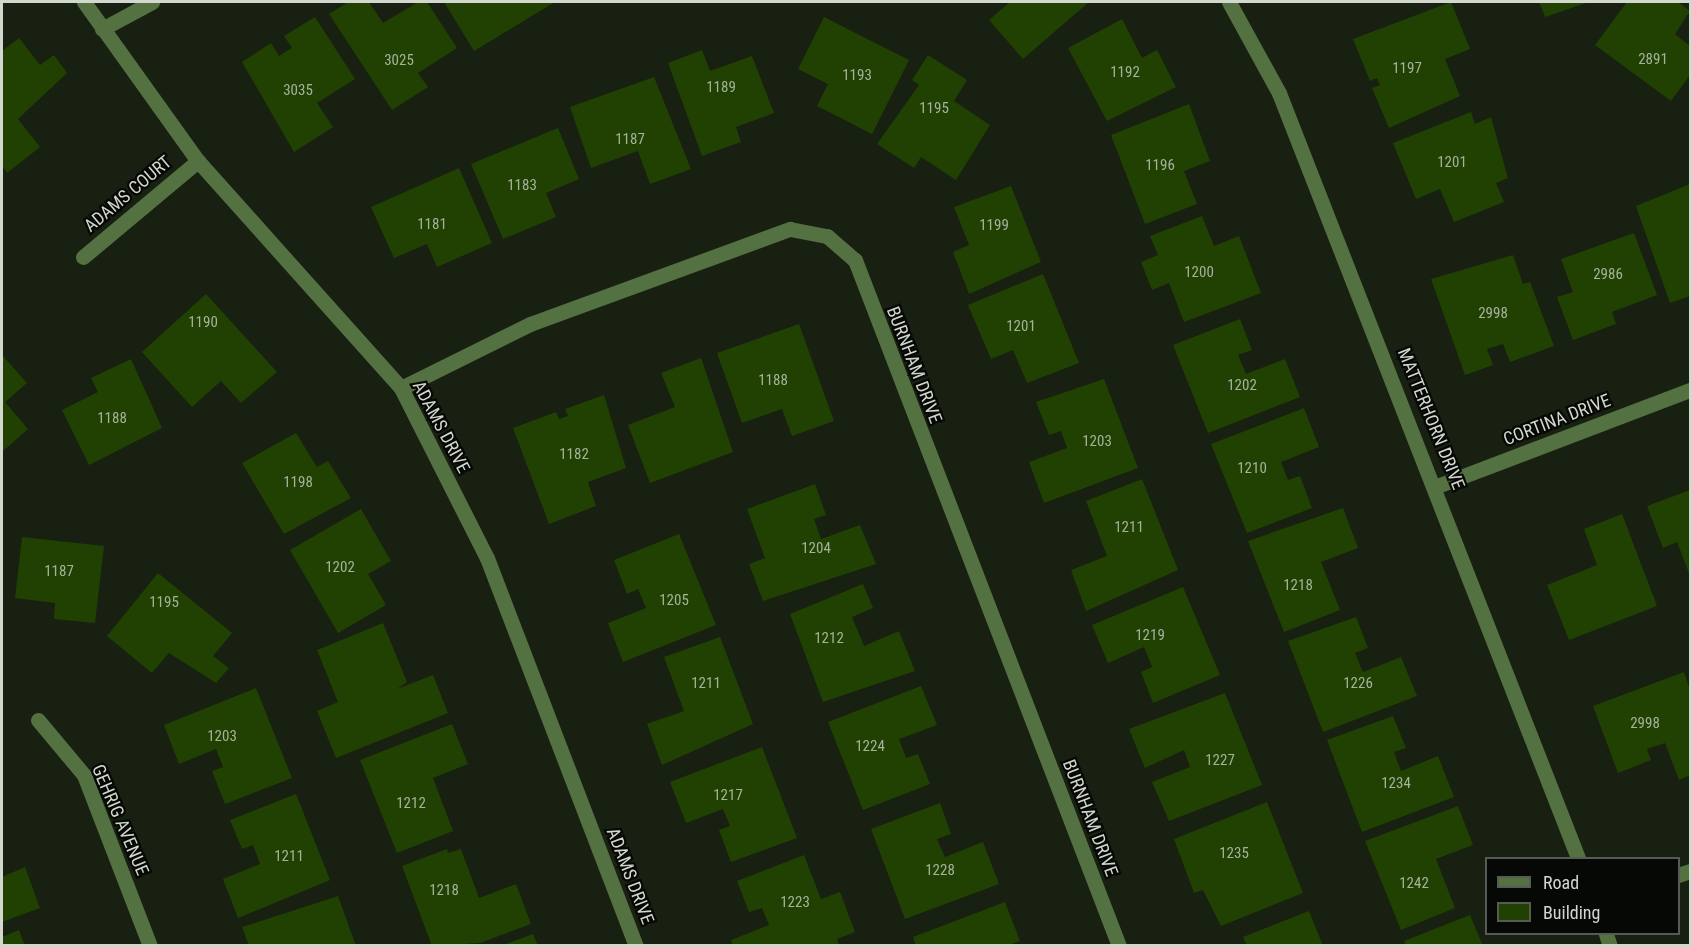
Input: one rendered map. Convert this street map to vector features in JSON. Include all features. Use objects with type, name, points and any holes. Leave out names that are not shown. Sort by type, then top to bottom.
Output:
[{"type":"street","name":"ADAMS DRIVE","points":[[84,2],[198,161],[401,388],[487,558],[636,945]]},
{"type":"street","points":[[102,29],[152,2]]},
{"type":"street","name":"MATTERHORN DRIVE","points":[[1229,2],[1279,93],[1437,486],[1578,857]]},
{"type":"street","name":"ADAMS COURT","points":[[83,257],[198,161]]},
{"type":"street","name":"BURNHAM DRIVE","points":[[401,388],[530,324],[790,229],[827,236],[855,260],[1119,945]]},
{"type":"street","name":"CORTINA DRIVE","points":[[1437,486],[1690,390]]},
{"type":"street","name":"GEHRIG AVENUE","points":[[38,720],[84,775],[150,945]]},
{"type":"building","points":[[348,2],[369,2],[383,23],[418,2],[427,2],[457,48],[418,73],[428,87],[392,110],[329,14]]},
{"type":"building","points":[[444,2],[555,2],[474,51]]},
{"type":"building","points":[[1010,2],[1089,2],[1023,59],[989,20]]},
{"type":"building","points":[[1451,2],[1470,49],[1445,59],[1460,96],[1389,128],[1372,88],[1380,85],[1377,78],[1370,81],[1353,39]]},
{"type":"building","points":[[1539,2],[1589,2],[1545,17]]},
{"type":"building","points":[[1627,2],[1678,2],[1690,11],[1675,34],[1690,46],[1690,75],[1671,101],[1595,45]]},
{"type":"building","points":[[315,17],[355,79],[317,103],[333,127],[294,152],[242,62],[271,43],[279,56],[292,48],[284,36]]},
{"type":"building","points":[[824,17],[909,60],[872,134],[817,106],[828,84],[798,69]]},
{"type":"building","points":[[1122,19],[1142,58],[1157,50],[1176,87],[1107,121],[1068,48]]},
{"type":"building","points":[[19,38],[40,65],[54,55],[67,73],[18,119],[40,147],[7,173],[2,166],[2,51]]},
{"type":"building","points":[[702,50],[710,71],[752,56],[774,113],[736,127],[741,142],[702,156],[668,63]]},
{"type":"building","points":[[928,55],[967,80],[954,101],[990,125],[956,180],[921,157],[914,168],[877,144],[919,85],[912,80]]},
{"type":"building","points":[[654,77],[691,169],[650,184],[638,151],[591,168],[570,107]]},
{"type":"building","points":[[1189,104],[1210,161],[1184,171],[1197,204],[1145,224],[1111,135]]},
{"type":"building","points":[[1471,112],[1475,124],[1491,117],[1508,178],[1496,183],[1504,202],[1454,222],[1440,189],[1416,199],[1393,143]]},
{"type":"building","points":[[558,128],[579,179],[546,193],[556,217],[503,239],[471,164]]},
{"type":"building","points":[[459,168],[492,243],[437,267],[427,244],[394,258],[371,207]]},
{"type":"building","points":[[1690,184],[1690,296],[1670,303],[1636,206]]},
{"type":"building","points":[[1011,186],[1041,262],[969,294],[953,252],[969,245],[954,207]]},
{"type":"building","points":[[1202,216],[1214,246],[1239,236],[1261,293],[1184,322],[1169,283],[1152,290],[1141,262],[1158,255],[1150,236]]},
{"type":"building","points":[[1634,233],[1657,295],[1612,312],[1616,324],[1573,340],[1557,297],[1573,292],[1561,259]]},
{"type":"building","points":[[1513,255],[1523,284],[1530,282],[1554,346],[1510,362],[1503,344],[1487,349],[1493,365],[1465,375],[1431,279]]},
{"type":"building","points":[[1043,274],[1079,363],[1027,383],[1013,350],[991,359],[968,305]]},
{"type":"building","points":[[206,294],[277,372],[241,403],[221,381],[192,407],[142,352]]},
{"type":"building","points":[[1240,319],[1252,350],[1238,355],[1246,374],[1285,359],[1300,397],[1208,433],[1173,345]]},
{"type":"building","points":[[799,324],[834,421],[792,436],[782,409],[742,423],[717,353]]},
{"type":"building","points":[[2,355],[27,383],[5,402],[28,429],[2,452]]},
{"type":"building","points":[[701,358],[733,452],[650,483],[628,425],[675,407],[661,373]]},
{"type":"building","points":[[131,359],[162,428],[89,465],[62,410],[98,392],[91,378]]},
{"type":"building","points":[[1104,379],[1138,468],[1044,503],[1029,462],[1067,448],[1061,431],[1049,435],[1036,402]]},
{"type":"building","points":[[604,395],[626,468],[588,482],[596,506],[549,524],[513,428],[556,412],[559,419],[568,416],[565,409]]},
{"type":"building","points":[[1304,408],[1319,447],[1281,462],[1288,480],[1300,476],[1312,508],[1247,533],[1211,444]]},
{"type":"building","points":[[296,433],[317,467],[328,461],[351,498],[284,534],[242,463]]},
{"type":"building","points":[[1142,479],[1178,570],[1086,611],[1071,570],[1107,556],[1086,501]]},
{"type":"building","points":[[815,484],[826,515],[814,519],[821,539],[860,525],[876,564],[763,601],[749,564],[765,558],[747,509]]},
{"type":"building","points":[[1690,490],[1690,576],[1677,542],[1663,548],[1647,506]]},
{"type":"building","points":[[1343,508],[1358,548],[1321,562],[1340,610],[1284,632],[1248,541]]},
{"type":"building","points":[[361,509],[391,561],[368,574],[386,605],[338,633],[290,550]]},
{"type":"building","points":[[1622,514],[1657,606],[1569,640],[1547,585],[1597,565],[1584,529]]},
{"type":"building","points":[[679,534],[716,625],[623,662],[608,623],[646,608],[638,589],[627,594],[614,560]]},
{"type":"building","points":[[22,537],[104,546],[95,623],[54,619],[55,603],[15,598]]},
{"type":"building","points":[[158,573],[232,633],[213,656],[229,668],[216,683],[169,653],[152,673],[107,636]]},
{"type":"building","points":[[863,584],[873,608],[852,617],[864,646],[899,631],[915,671],[823,702],[790,614]]},
{"type":"building","points":[[1183,587],[1220,675],[1153,703],[1141,672],[1152,667],[1144,647],[1108,663],[1092,625]]},
{"type":"building","points":[[1356,617],[1368,648],[1355,653],[1363,672],[1401,657],[1417,696],[1323,732],[1288,641]]},
{"type":"building","points":[[383,623],[407,682],[397,689],[433,675],[448,713],[336,758],[317,711],[338,702],[317,650]]},
{"type":"building","points":[[720,637],[753,724],[662,765],[647,724],[684,711],[664,657]]},
{"type":"building","points":[[1684,672],[1690,690],[1690,775],[1679,780],[1665,743],[1647,749],[1651,760],[1618,773],[1593,706]]},
{"type":"building","points":[[921,686],[937,725],[899,739],[906,758],[918,754],[930,784],[863,810],[828,722]]},
{"type":"building","points":[[256,688],[292,778],[225,804],[212,771],[223,767],[216,749],[179,764],[164,725]]},
{"type":"building","points":[[1225,693],[1262,785],[1169,821],[1152,782],[1190,767],[1184,750],[1145,768],[1129,729]]},
{"type":"building","points":[[1393,716],[1406,748],[1394,752],[1401,771],[1438,756],[1454,797],[1362,832],[1327,740]]},
{"type":"building","points":[[452,724],[468,764],[433,778],[453,831],[397,853],[360,760]]},
{"type":"building","points":[[762,747],[797,838],[731,862],[719,830],[730,826],[723,809],[686,823],[670,782]]},
{"type":"building","points":[[296,794],[330,880],[238,918],[223,879],[260,864],[253,845],[242,849],[230,820]]},
{"type":"building","points":[[1267,802],[1303,893],[1221,926],[1203,890],[1194,893],[1174,839]]},
{"type":"building","points":[[940,803],[951,834],[937,839],[945,857],[983,842],[999,884],[905,919],[871,829]]},
{"type":"building","points":[[1458,806],[1473,845],[1436,859],[1455,908],[1401,930],[1365,841]]},
{"type":"building","points":[[447,849],[448,853],[461,849],[479,898],[516,884],[531,924],[480,943],[432,946],[402,866]]},
{"type":"building","points":[[804,855],[821,899],[840,892],[855,932],[837,939],[839,946],[733,946],[731,940],[769,925],[762,908],[749,912],[737,881]]},
{"type":"building","points":[[25,867],[40,908],[2,922],[2,877]]},
{"type":"building","points":[[338,896],[356,946],[249,946],[242,927]]},
{"type":"building","points":[[1005,902],[1020,941],[1006,946],[916,946],[913,937]]},
{"type":"building","points":[[1309,911],[1323,946],[1247,946],[1243,937]]},
{"type":"building","points":[[1470,915],[1483,946],[1406,946],[1404,941]]},
{"type":"building","points":[[19,930],[25,946],[2,946],[2,937]]},
{"type":"building","points":[[533,934],[538,946],[503,946],[503,945]]}]
